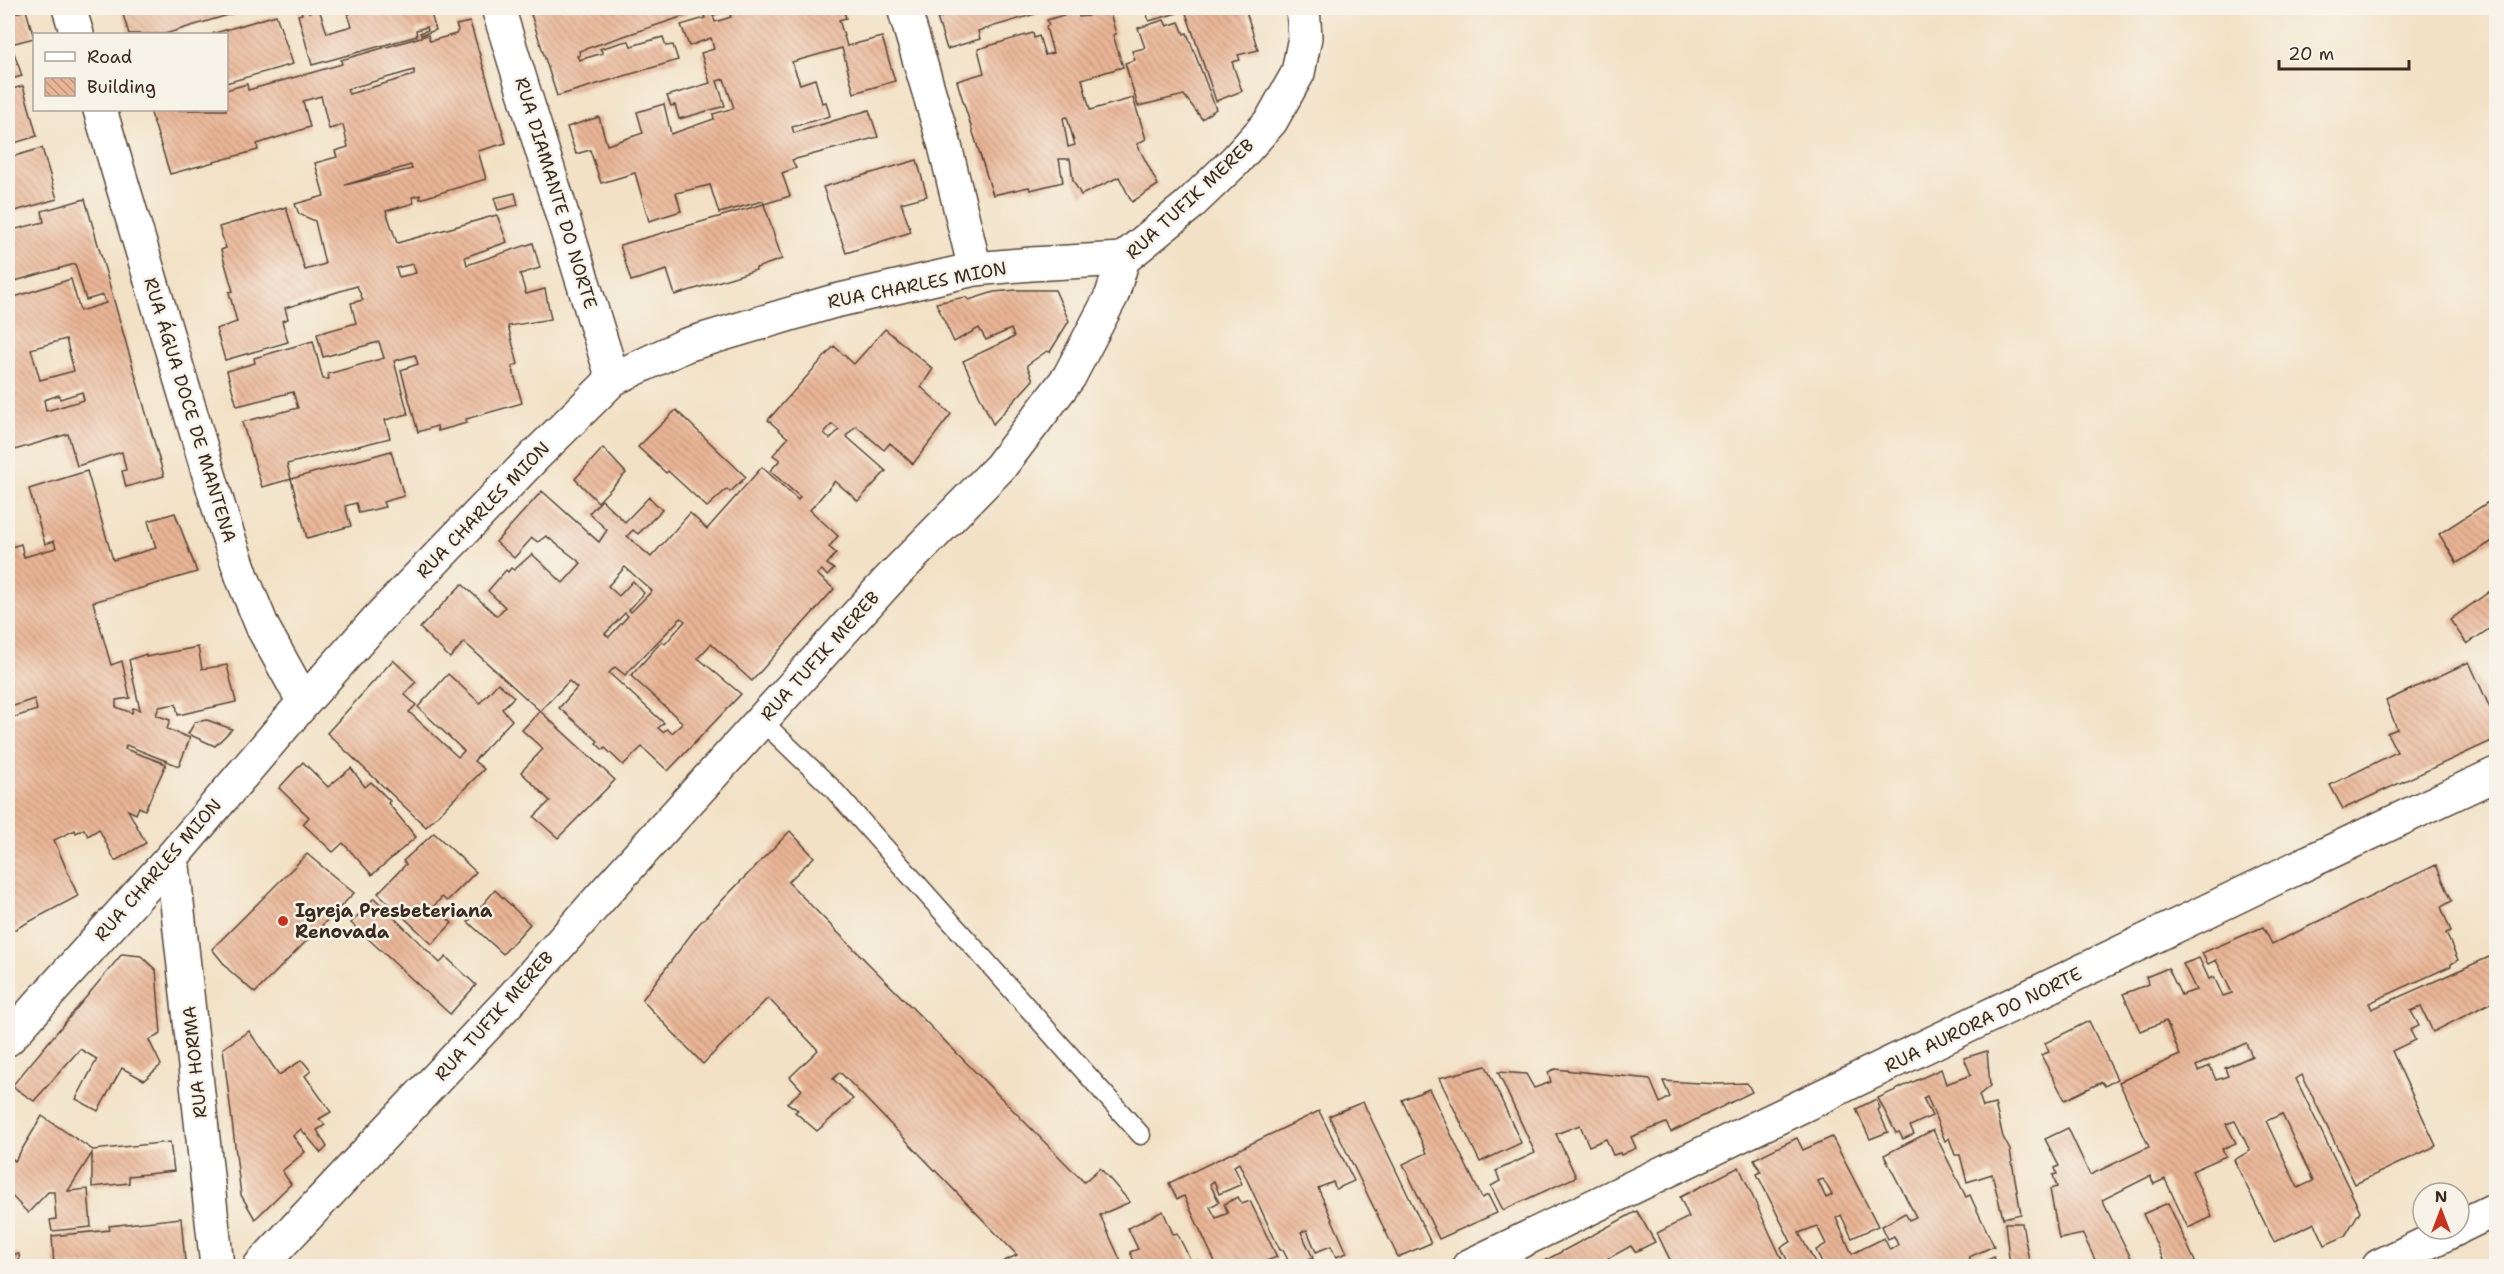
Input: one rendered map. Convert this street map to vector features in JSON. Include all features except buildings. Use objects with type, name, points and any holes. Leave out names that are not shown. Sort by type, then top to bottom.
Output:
[{"type":"street","points":[[69,8],[77,33]]},
{"type":"street","name":"RUA DIAMANTE DO NORTE","points":[[498,8],[613,379]]},
{"type":"street","points":[[904,8],[945,146],[975,269]]},
{"type":"street","name":"RUA TUFIK MEREB","points":[[260,1266],[515,995],[887,582],[1000,467],[1069,377],[1112,295],[1123,259],[1219,176],[1271,121],[1298,73],[1305,37],[1303,8]]},
{"type":"street","name":"RUA ÁGUA DOCE DE MANTENA","points":[[100,111],[222,518],[243,579],[263,628],[304,702]]},
{"type":"street","name":"RUA CHARLES MION","points":[[8,1039],[172,857],[304,702],[448,545],[613,379],[686,345],[792,312],[975,269],[1123,259]]},
{"type":"street","name":"RUA AURORA DO NORTE","points":[[1468,1266],[2496,774]]},
{"type":"street","name":"RUA HORMA","points":[[172,857],[217,1266]]},
{"type":"street","points":[[2471,1221],[2496,1209]]},
{"type":"street","points":[[2379,1266],[2430,1241]]},
{"type":"lane","points":[[762,721],[832,788],[1141,1135]]},
{"type":"place","name":"Igreja Presbeteriana Renovada","points":[[283,921]]}]
